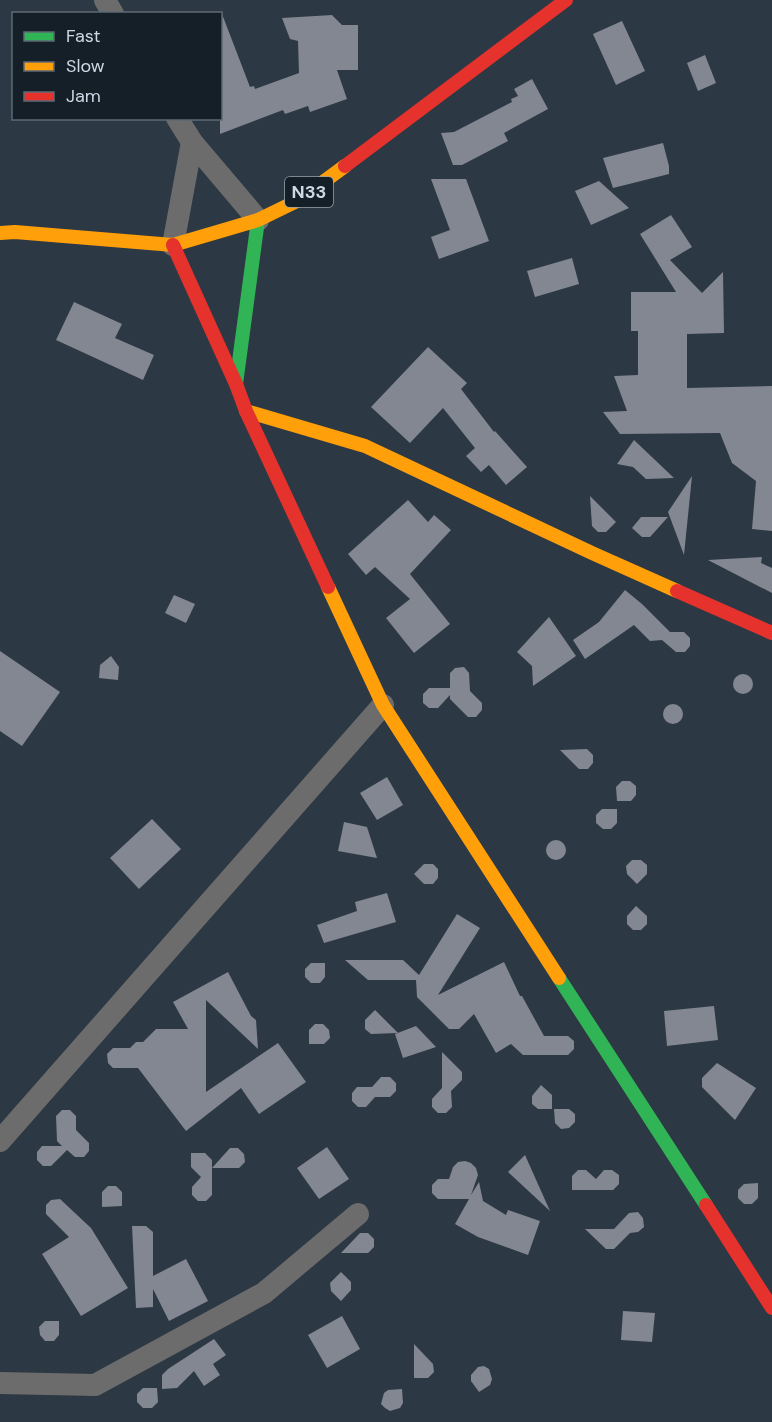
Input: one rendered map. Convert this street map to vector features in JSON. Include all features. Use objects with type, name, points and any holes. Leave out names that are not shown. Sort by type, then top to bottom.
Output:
[{"type":"street","name":"N33","points":[[0,233],[15,232],[173,245],[258,220],[299,200],[566,0]]},
{"type":"street","points":[[178,120],[192,142],[258,220],[236,384]]},
{"type":"street","points":[[192,142],[173,245],[246,411],[383,705],[765,1285],[772,1308]]},
{"type":"street","points":[[246,411],[365,446],[581,548],[772,633]]},
{"type":"street","points":[[0,1141],[383,705]]},
{"type":"street","points":[[0,1383],[95,1385],[264,1293],[358,1214]]},
{"type":"building","points":[[222,14],[250,87],[254,86],[255,89],[299,73],[298,41],[290,39],[282,18],[332,15],[342,25],[358,25],[358,70],[337,70],[347,99],[310,112],[308,106],[285,114],[283,110],[220,134]]},
{"type":"building","points":[[622,21],[645,71],[616,85],[593,34]]},
{"type":"building","points":[[705,55],[716,83],[698,91],[687,63]]},
{"type":"building","points":[[532,79],[548,109],[504,133],[508,141],[462,165],[453,165],[441,133],[454,132],[512,102],[511,99],[518,96],[514,89]]},
{"type":"building","points":[[663,143],[669,174],[613,188],[603,158]]},
{"type":"building","points":[[431,179],[466,179],[489,241],[439,259],[431,237],[450,230]]},
{"type":"building","points":[[599,181],[629,208],[591,225],[575,191]]},
{"type":"building","points":[[671,215],[692,247],[670,260],[702,293],[723,272],[724,333],[687,334],[687,388],[772,386],[772,531],[752,529],[756,481],[732,463],[720,433],[620,434],[603,412],[627,411],[614,376],[638,375],[638,331],[631,331],[631,292],[676,292],[640,234]]},
{"type":"building","points":[[572,258],[579,284],[535,297],[527,271]]},
{"type":"building","points":[[74,302],[122,324],[115,338],[154,355],[143,380],[56,340]]},
{"type":"building","points":[[428,347],[467,383],[461,389],[494,432],[527,467],[506,485],[489,465],[481,472],[466,456],[475,448],[443,408],[410,443],[371,407]]},
{"type":"building","points":[[634,440],[674,478],[646,479],[633,467],[617,464]]},
{"type":"building","points":[[692,476],[684,555],[668,512]]},
{"type":"building","points":[[590,496],[616,522],[606,532],[598,532],[592,526]]},
{"type":"building","points":[[408,500],[428,522],[434,515],[451,530],[410,574],[450,624],[414,653],[386,618],[410,599],[375,567],[366,575],[348,554]]},
{"type":"building","points":[[641,517],[668,517],[650,537],[642,537],[632,528]]},
{"type":"building","points":[[762,557],[761,563],[772,568],[772,593],[708,560]]},
{"type":"building","points":[[625,590],[670,632],[684,632],[690,638],[690,646],[685,652],[676,652],[662,640],[650,641],[634,625],[585,659],[573,640],[599,622]]},
{"type":"building","points":[[174,595],[195,604],[186,623],[165,613]]},
{"type":"building","points":[[549,617],[576,656],[533,686],[532,666],[517,652]]},
{"type":"building","points":[[0,651],[60,692],[22,746],[0,731]]},
{"type":"building","points":[[111,656],[119,667],[118,680],[99,678],[100,665]]},
{"type":"building","points":[[464,667],[469,673],[470,691],[482,703],[482,710],[476,717],[468,717],[450,699],[450,695],[438,708],[429,708],[423,703],[423,694],[429,688],[450,688],[450,673],[455,668]]},
{"type":"building","points":[[739,674],[747,674],[753,680],[753,688],[747,694],[739,694],[733,688],[733,680]]},
{"type":"building","points":[[673,704],[680,707],[683,714],[680,721],[673,724],[666,721],[663,714],[666,707]]},
{"type":"building","points":[[587,749],[593,755],[593,763],[588,769],[579,769],[560,750]]},
{"type":"building","points":[[387,777],[403,805],[377,820],[360,793]]},
{"type":"building","points":[[622,781],[630,781],[636,786],[636,795],[631,801],[617,801],[616,787]]},
{"type":"building","points":[[602,809],[617,809],[617,823],[611,829],[603,829],[596,823],[596,815]]},
{"type":"building","points":[[152,819],[181,849],[139,889],[110,858]]},
{"type":"building","points":[[344,822],[367,827],[377,858],[338,851]]},
{"type":"building","points":[[556,840],[563,843],[566,850],[563,857],[556,860],[549,857],[546,850],[549,843]]},
{"type":"building","points":[[632,860],[641,860],[647,865],[647,874],[637,884],[627,874],[626,866]]},
{"type":"building","points":[[424,864],[433,864],[438,869],[438,878],[433,884],[424,884],[414,874]]},
{"type":"building","points":[[387,893],[396,922],[324,943],[317,925],[357,911],[355,902]]},
{"type":"building","points":[[636,906],[647,916],[647,924],[641,930],[633,930],[627,924],[627,916]]},
{"type":"building","points":[[457,914],[480,928],[438,995],[504,962],[520,996],[544,1036],[568,1036],[574,1041],[574,1049],[568,1055],[523,1055],[511,1044],[496,1053],[474,1014],[459,1029],[449,1029],[417,997],[416,980],[368,980],[345,960],[403,960],[419,975]]},
{"type":"building","points":[[311,963],[325,963],[325,977],[320,983],[311,983],[305,977],[305,969]]},
{"type":"building","points":[[228,972],[251,1016],[256,1020],[258,1049],[206,1000],[206,1092],[278,1043],[306,1082],[259,1114],[241,1088],[186,1131],[138,1068],[113,1068],[108,1063],[107,1054],[113,1048],[130,1048],[136,1042],[143,1042],[156,1029],[188,1029],[173,1002]]},
{"type":"building","points":[[714,1006],[718,1040],[667,1046],[664,1011]]},
{"type":"building","points":[[375,1010],[398,1033],[371,1034],[365,1029],[365,1020]]},
{"type":"building","points":[[315,1024],[323,1024],[329,1030],[330,1038],[324,1044],[309,1044],[309,1030]]},
{"type":"building","points":[[416,1026],[436,1047],[403,1058],[395,1034]]},
{"type":"building","points":[[442,1052],[462,1072],[462,1080],[451,1091],[452,1107],[446,1113],[438,1113],[432,1107],[432,1099],[442,1088]]},
{"type":"building","points":[[717,1063],[756,1088],[735,1120],[702,1087],[702,1078]]},
{"type":"building","points":[[381,1077],[390,1077],[396,1083],[396,1091],[390,1097],[375,1097],[366,1107],[358,1107],[352,1101],[352,1093],[357,1087],[372,1087]]},
{"type":"building","points":[[541,1085],[552,1095],[552,1109],[538,1109],[532,1104],[532,1096]]},
{"type":"building","points":[[554,1109],[569,1109],[575,1114],[575,1122],[569,1128],[561,1129],[555,1123]]},
{"type":"building","points":[[62,1110],[70,1110],[76,1116],[76,1130],[89,1143],[89,1151],[84,1157],[75,1157],[67,1150],[51,1166],[43,1166],[37,1160],[37,1152],[42,1146],[62,1146],[57,1141],[56,1116]]},
{"type":"building","points":[[327,1147],[349,1179],[319,1199],[297,1168]]},
{"type":"building","points":[[230,1148],[238,1148],[244,1154],[245,1162],[239,1168],[212,1168]]},
{"type":"building","points":[[191,1153],[205,1153],[212,1160],[212,1195],[206,1201],[198,1201],[192,1195],[192,1187],[201,1177],[191,1167]]},
{"type":"building","points":[[525,1155],[550,1211],[508,1172]]},
{"type":"building","points":[[465,1161],[476,1168],[478,1175],[471,1195],[479,1182],[483,1201],[506,1215],[508,1210],[540,1221],[528,1255],[478,1237],[455,1224],[469,1199],[438,1199],[432,1193],[432,1185],[438,1179],[449,1179],[453,1167],[458,1162]]},
{"type":"building","points":[[578,1170],[586,1170],[596,1179],[604,1170],[612,1170],[619,1175],[619,1184],[613,1190],[572,1190],[572,1176]]},
{"type":"building","points":[[758,1183],[758,1198],[752,1204],[744,1204],[738,1198],[738,1190],[744,1184]]},
{"type":"building","points":[[108,1186],[116,1186],[122,1192],[122,1206],[102,1207],[102,1192]]},
{"type":"building","points":[[60,1199],[91,1228],[128,1288],[81,1316],[42,1254],[69,1237],[46,1214],[46,1205],[51,1200]]},
{"type":"building","points":[[638,1212],[643,1218],[644,1227],[638,1232],[630,1233],[614,1249],[606,1249],[585,1229],[614,1229],[629,1213]]},
{"type":"building","points":[[132,1226],[146,1226],[153,1232],[153,1276],[186,1259],[208,1301],[169,1321],[153,1289],[153,1307],[136,1308]]},
{"type":"building","points":[[360,1233],[368,1233],[374,1239],[374,1247],[368,1253],[341,1253]]},
{"type":"building","points":[[341,1272],[351,1282],[351,1290],[341,1301],[331,1291],[330,1283]]},
{"type":"building","points":[[623,1311],[655,1313],[652,1342],[621,1340]]},
{"type":"building","points":[[342,1316],[360,1349],[327,1368],[308,1335]]},
{"type":"building","points":[[45,1321],[59,1321],[59,1335],[54,1341],[45,1341],[40,1335],[39,1327]]},
{"type":"building","points":[[214,1339],[226,1355],[213,1364],[220,1375],[204,1386],[194,1371],[177,1388],[162,1389],[162,1375],[168,1369]]},
{"type":"building","points":[[414,1344],[433,1364],[434,1372],[428,1378],[414,1378]]},
{"type":"building","points":[[484,1366],[489,1369],[492,1379],[490,1385],[479,1392],[471,1381],[471,1375],[478,1367]]},
{"type":"building","points":[[143,1388],[157,1388],[158,1402],[152,1408],[143,1408],[137,1402],[137,1394]]},
{"type":"building","points":[[402,1389],[403,1403],[400,1408],[390,1411],[381,1404],[384,1393],[388,1390]]},
{"type":"traffic: fast","points":[[236,384],[258,220]]},
{"type":"traffic: fast","points":[[559,978],[706,1205]]},
{"type":"traffic: slow","points":[[0,233],[15,232],[173,245],[258,220],[299,200],[345,166]]},
{"type":"traffic: slow","points":[[246,411],[365,446],[677,591]]},
{"type":"traffic: slow","points":[[328,587],[383,705],[559,978]]},
{"type":"traffic: jam","points":[[345,166],[566,0]]},
{"type":"traffic: jam","points":[[173,245],[246,411],[328,587]]},
{"type":"traffic: jam","points":[[677,591],[772,633]]},
{"type":"traffic: jam","points":[[706,1205],[772,1308]]}]
